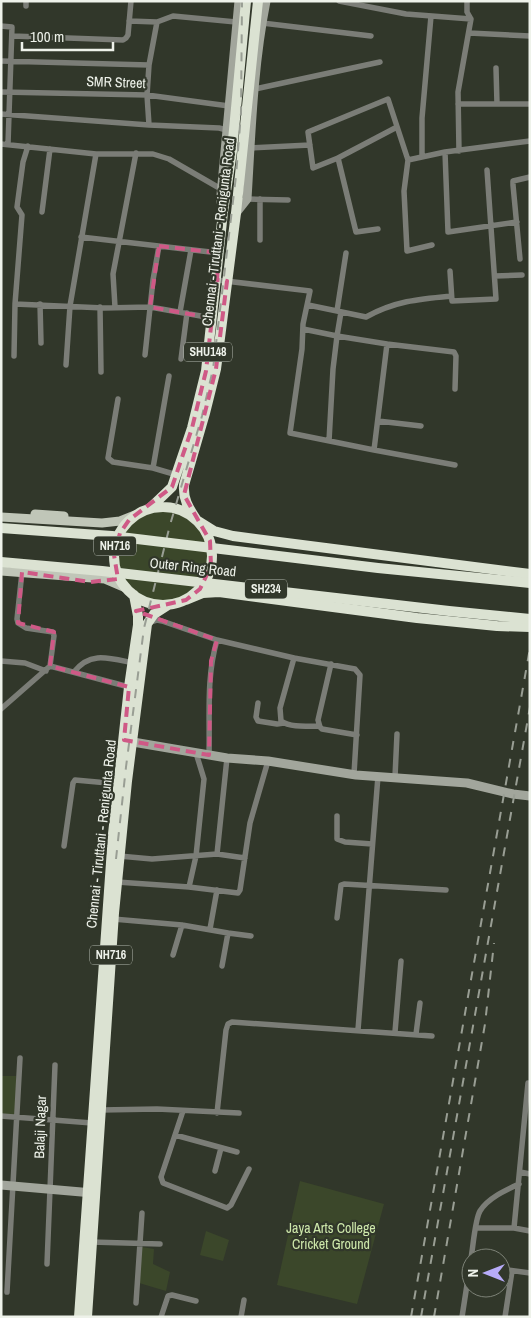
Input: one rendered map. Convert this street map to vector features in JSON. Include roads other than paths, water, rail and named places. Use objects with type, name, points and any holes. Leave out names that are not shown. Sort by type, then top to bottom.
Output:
[{"type":"highway","name":"Chennai - Tiruttani - Renigunta Road","points":[[86,1317],[91,1242],[92,1123],[106,912],[119,784],[147,624],[154,614],[168,605],[186,600],[200,588],[209,574],[211,566],[212,549],[210,540],[186,505],[184,485],[216,369],[222,281],[219,253],[232,151],[240,23],[246,1]]},
{"type":"highway","name":"Chennai - Tiruttani - Renigunta Road","points":[[168,605],[150,603],[134,596],[126,588],[116,570],[115,547],[120,533],[129,520],[149,508],[172,487],[192,428],[206,371],[212,318],[222,281],[236,213],[258,25],[258,1]]},
{"type":"highway","name":"Chennai - Tiruttani - Renigunta Road","points":[[149,508],[169,507],[179,509],[197,520]]},
{"type":"highway","points":[[197,520],[214,531],[233,536],[530,574]]},
{"type":"highway","name":"Outer Ring Road","points":[[1,528],[112,536],[378,568],[530,583]]},
{"type":"highway","name":"Outer Ring Road","points":[[1,562],[112,572],[530,619]]},
{"type":"highway","points":[[186,600],[203,593],[219,592],[457,622],[530,627]]},
{"type":"highway","name":"Chennai - Tiruttani - Renigunta Road","points":[[79,1317],[101,1110],[127,741],[129,687],[138,625],[134,596]]},
{"type":"main road","points":[[3,517],[84,523],[112,523],[135,516]]},
{"type":"main road","points":[[1,571],[42,574],[54,578],[90,582],[109,580],[126,588]]},
{"type":"street","points":[[12,36],[123,40],[128,35],[131,1]]},
{"type":"street","points":[[223,212],[221,189],[240,23],[239,1]]},
{"type":"street","points":[[236,213],[247,199],[258,25],[266,1]]},
{"type":"street","points":[[339,1],[375,5],[406,14],[471,19]]},
{"type":"street","points":[[459,151],[458,92],[471,19],[467,12],[467,1]]},
{"type":"street","points":[[129,21],[157,22],[173,16],[240,23]]},
{"type":"street","points":[[422,157],[422,118],[431,16]]},
{"type":"street","points":[[148,125],[149,65],[157,22]]},
{"type":"street","points":[[258,25],[370,36]]},
{"type":"street","points":[[1,26],[12,26],[9,114],[5,144],[96,154],[153,154],[169,159],[221,189]]},
{"type":"street","points":[[469,33],[530,36]]},
{"type":"street","points":[[1,61],[149,65]]},
{"type":"street","points":[[255,89],[380,62]]},
{"type":"street","points":[[496,68],[497,104]]},
{"type":"street","name":"SMR Street","points":[[1,92],[147,95],[229,106]]},
{"type":"street","points":[[397,127],[338,158],[313,168],[308,132],[388,99],[408,160],[404,191],[407,251],[432,245]]},
{"type":"street","points":[[458,104],[530,104]]},
{"type":"street","points":[[1,114],[227,130]]},
{"type":"street","points":[[408,160],[445,152],[530,141]]},
{"type":"street","points":[[250,148],[310,145]]},
{"type":"street","points":[[14,356],[15,304],[22,215],[17,207],[23,162],[28,146]]},
{"type":"street","points":[[42,212],[50,149]]},
{"type":"street","points":[[445,152],[448,232],[517,222]]},
{"type":"street","points":[[115,307],[113,274],[136,153]]},
{"type":"street","points":[[66,365],[70,306],[96,154]]},
{"type":"street","points":[[338,158],[356,232],[378,229]]},
{"type":"street","points":[[450,271],[452,301],[496,299],[487,170]]},
{"type":"street","points":[[520,258],[513,181],[530,177]]},
{"type":"street","points":[[247,199],[288,200]]},
{"type":"street","points":[[260,199],[260,240]]},
{"type":"street","points":[[81,237],[219,253]]},
{"type":"street","points":[[145,356],[159,246]]},
{"type":"street","points":[[180,312],[191,250]]},
{"type":"street","points":[[329,441],[333,369],[346,253]]},
{"type":"street","points":[[494,276],[522,275]]},
{"type":"street","points":[[222,281],[310,291],[303,329],[290,433],[455,465]]},
{"type":"street","points":[[308,305],[366,317],[381,308],[409,300],[452,296]]},
{"type":"street","points":[[15,304],[150,307],[212,318]]},
{"type":"street","points":[[40,304],[41,343]]},
{"type":"street","points":[[100,307],[101,372]]},
{"type":"street","points":[[181,359],[187,313]]},
{"type":"street","points":[[303,329],[387,344],[454,352],[456,356],[455,389]]},
{"type":"street","points":[[374,450],[387,344]]},
{"type":"street","points":[[153,468],[169,376]]},
{"type":"street","points":[[118,399],[108,458],[112,462],[153,468],[177,475]]},
{"type":"street","points":[[378,421],[421,426]]},
{"type":"street","points":[[1,709],[46,672],[50,666],[53,632],[26,628],[18,623],[22,572]]},
{"type":"street","points":[[147,624],[157,620],[162,621],[216,640],[294,658],[355,669],[360,675],[354,774]]},
{"type":"street","points":[[209,755],[208,719],[211,661],[216,640]]},
{"type":"street","points":[[74,672],[80,664],[90,659],[108,658],[132,663]]},
{"type":"street","points":[[284,723],[281,721],[280,708],[294,658]]},
{"type":"street","points":[[1,661],[25,663],[46,672]]},
{"type":"street","points":[[319,726],[318,720],[331,664]]},
{"type":"street","points":[[50,666],[129,687]]},
{"type":"street","points":[[258,703],[256,717],[258,721],[319,726],[322,729],[357,735]]},
{"type":"street","points":[[395,777],[396,734]]},
{"type":"street","points":[[127,741],[227,758],[268,761],[354,774],[468,783],[513,794],[530,796]]},
{"type":"street","points":[[189,887],[196,856],[204,779],[196,752]]},
{"type":"street","points":[[217,854],[227,758]]},
{"type":"street","points":[[117,882],[238,892],[240,890],[250,824],[268,761]]},
{"type":"street","points":[[358,1030],[378,776]]},
{"type":"street","points":[[64,846],[75,780],[119,784]]},
{"type":"street","points":[[337,816],[337,839],[345,842],[372,844]]},
{"type":"street","points":[[119,856],[152,858],[217,854],[245,858]]},
{"type":"street","points":[[337,918],[341,885],[446,890]]},
{"type":"street","points":[[210,929],[217,890]]},
{"type":"street","points":[[113,919],[182,925],[251,936]]},
{"type":"street","points":[[173,954],[182,925]]},
{"type":"street","points":[[222,966],[228,933]]},
{"type":"street","points":[[395,1032],[401,961]]},
{"type":"street","points":[[416,1034],[420,1004]]},
{"type":"street","points":[[216,1113],[226,1030],[228,1024],[236,1021],[432,1036]]},
{"type":"street","points":[[7,1292],[20,1058]]},
{"type":"street","name":"Balaji Nagar","points":[[47,1264],[55,1064]]},
{"type":"street","points":[[514,1228],[528,1107],[528,1083]]},
{"type":"street","points":[[101,1110],[157,1109],[239,1113]]},
{"type":"street","points":[[183,1111],[161,1177],[163,1183],[227,1208],[231,1204],[249,1169]]},
{"type":"street","points":[[1,1116],[92,1123]]},
{"type":"street","points":[[175,1135],[237,1152]]},
{"type":"street","points":[[215,1172],[221,1148]]},
{"type":"street","points":[[520,1172],[530,1174]]},
{"type":"street","points":[[473,1248],[478,1213],[504,1191],[519,1184]]},
{"type":"street","points":[[1,1185],[91,1192]]},
{"type":"street","points":[[136,1303],[142,1213]]},
{"type":"street","points":[[476,1228],[514,1228],[530,1231]]},
{"type":"street","points":[[91,1242],[160,1244]]},
{"type":"street","points":[[505,1317],[512,1271],[530,1273]]},
{"type":"street","points":[[161,1317],[168,1296],[172,1295],[196,1301]]},
{"type":"street","points":[[462,1317],[465,1298]]},
{"type":"street","points":[[241,1317],[244,1300]]},
{"type":"railway","points":[[116,859],[144,628],[213,369],[236,176],[241,113],[242,1]]},
{"type":"railway","points":[[411,1317],[530,648]]},
{"type":"railway","points":[[421,1317],[530,707]]},
{"type":"railway","points":[[434,1317],[485,1024],[494,943]]},
{"type":"park label","name":"Jaya Arts College Cricket Ground","points":[[331,1236]]}]
